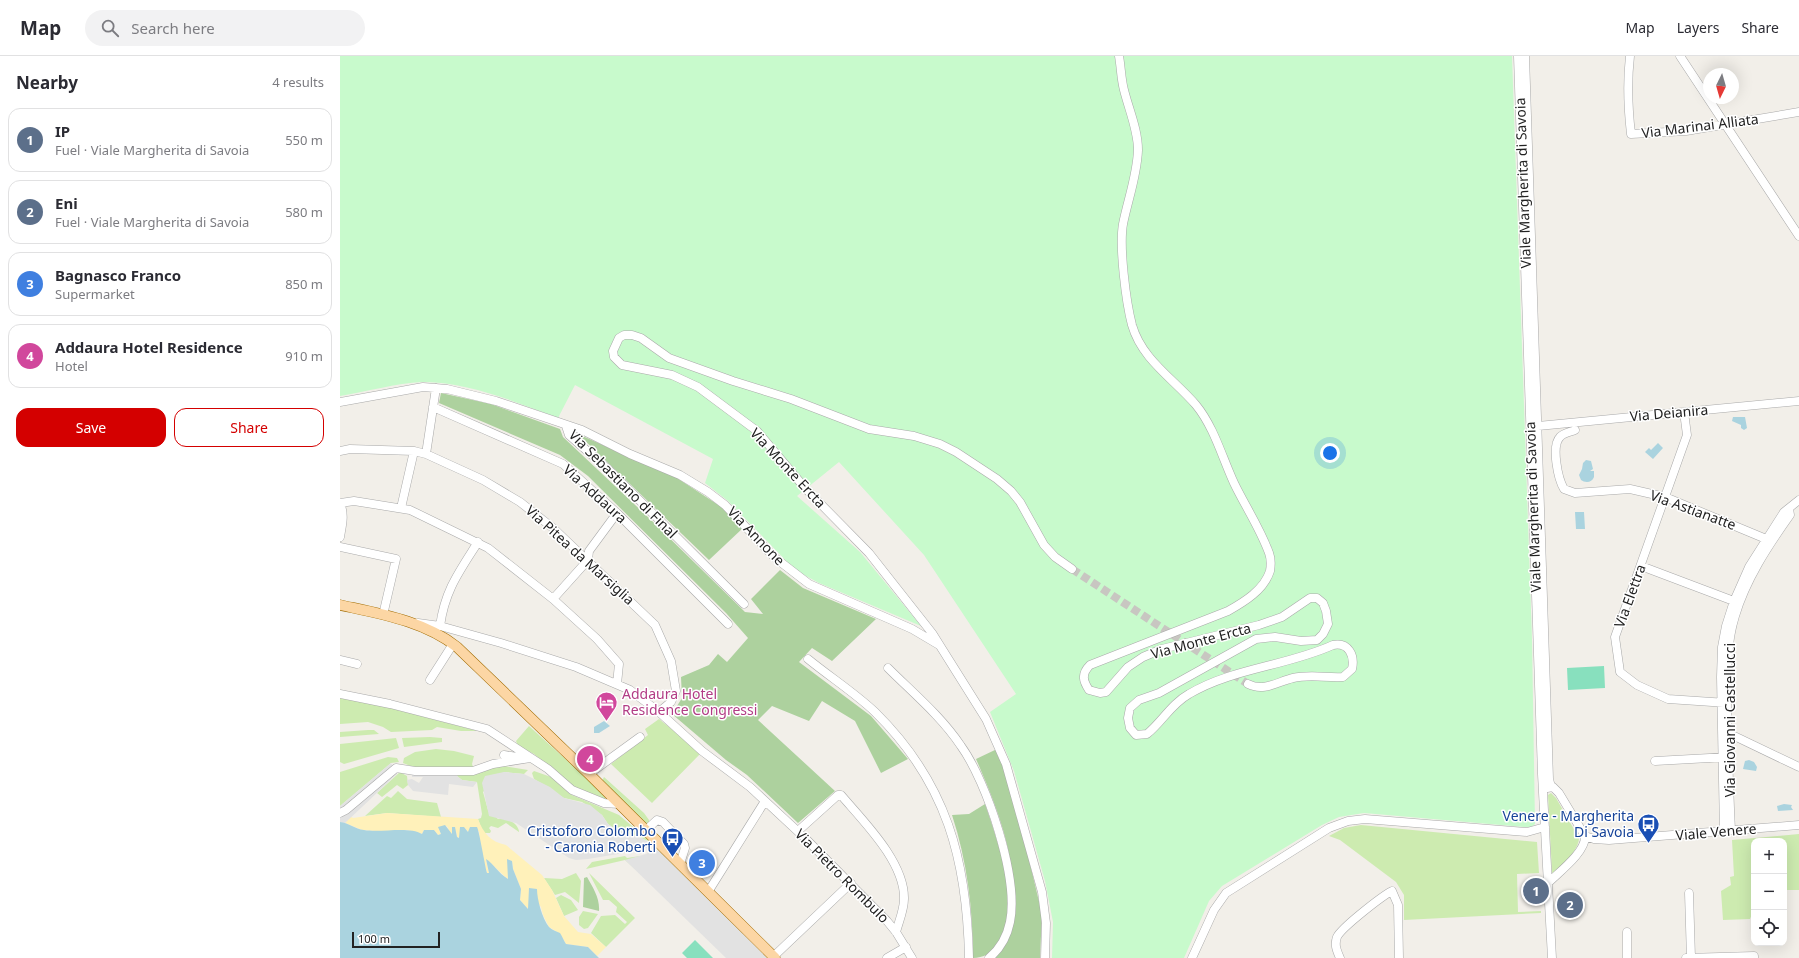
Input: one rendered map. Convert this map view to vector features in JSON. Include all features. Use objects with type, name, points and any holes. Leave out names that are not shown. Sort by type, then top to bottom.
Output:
[{"type":"main road","points":[[340,605],[410,622],[424,627],[453,644],[589,774],[774,957]]},
{"type":"street","name":"Via Monte Ercta","points":[[1119,56],[1123,88],[1138,143],[1136,170],[1123,225],[1121,245],[1128,310],[1133,328],[1140,344],[1149,358],[1196,405],[1207,421],[1234,483],[1266,547],[1271,565],[1267,577],[1253,596],[1244,603],[1228,611],[1090,665],[1086,669],[1084,681],[1090,690],[1100,693],[1106,692],[1128,667],[1143,657],[1162,649],[1259,625],[1290,613],[1310,598],[1320,600],[1325,606],[1328,618],[1326,630],[1320,638],[1308,641],[1275,637],[1256,639],[1159,693],[1138,700],[1134,703],[1129,713],[1130,728],[1136,735],[1147,734],[1177,702],[1214,681],[1269,667],[1334,645],[1342,644],[1347,646],[1352,655],[1352,670],[1343,677],[1324,675],[1301,676],[1258,688],[1248,684]]},
{"type":"street","name":"Viale Margherita di Savoia","points":[[1518,56],[1545,841],[1550,879],[1552,958]]},
{"type":"street","name":"Viale Margherita di Savoia","points":[[1525,56],[1549,783],[1552,787]]},
{"type":"street","name":"Via Marinai Alliata","points":[[1630,56],[1628,73],[1631,134],[1686,131],[1799,112]]},
{"type":"street","points":[[1680,56],[1799,236]]},
{"type":"street","name":"Via Monte Ercta","points":[[1045,958],[1046,923],[1042,892],[1006,764],[986,719],[944,649],[869,552],[805,488],[757,431],[698,387],[672,375],[622,365],[614,357],[613,351],[619,338],[624,335],[632,335],[641,338],[669,358],[791,399],[857,425],[875,430],[914,436],[940,444],[956,452],[997,480],[1010,491],[1027,513],[1044,545],[1055,557],[1072,569]]},
{"type":"street","name":"Via Sebastiano di Final","points":[[340,402],[423,388],[447,389],[496,401],[566,426],[569,435],[609,470],[744,604]]},
{"type":"street","points":[[426,454],[436,388]]},
{"type":"street","name":"Via Deianira","points":[[1538,426],[1799,401]]},
{"type":"street","name":"Via Addaura","points":[[433,407],[563,464],[617,513],[728,624]]},
{"type":"street","name":"Via Elettra","points":[[1684,412],[1687,435],[1616,637],[1620,672],[1637,685],[1668,699],[1724,703]]},
{"type":"street","name":"Via Annone","points":[[566,426],[582,430],[630,454],[680,475],[697,485],[725,505],[774,557],[794,574],[809,584],[912,629],[944,649]]},
{"type":"street","name":"Via Astianatte","points":[[1575,430],[1560,436],[1556,443],[1560,482],[1564,490],[1575,493],[1630,489],[1665,497],[1769,540]]},
{"type":"street","name":"Via Pitea da Marsiglia","points":[[340,451],[350,449],[414,451],[426,454],[483,480],[520,502],[553,528],[646,614],[661,636],[671,661],[676,691],[672,702],[660,712]]},
{"type":"street","points":[[401,508],[414,451]]},
{"type":"street","name":"Via Giovanni Castellucci","points":[[1727,830],[1723,642],[1737,602],[1769,540],[1790,515],[1789,509],[1799,500]]},
{"type":"street","points":[[340,537],[343,520],[343,511],[340,503],[354,501],[410,510],[478,542],[502,557],[553,599],[617,661],[620,669],[618,684]]},
{"type":"street","points":[[553,599],[588,560],[589,551],[617,513]]},
{"type":"street","points":[[440,626],[445,599],[450,587],[478,542]]},
{"type":"street","points":[[340,547],[396,559],[383,615]]},
{"type":"street","points":[[1641,566],[1737,602]]},
{"type":"street","name":"Via Pietro Rombulo","points":[[410,622],[440,626],[542,656],[618,684],[644,700],[660,712],[702,751],[737,776],[798,831],[896,932],[912,958]]},
{"type":"street","points":[[430,680],[453,644]]},
{"type":"street","points":[[808,659],[875,712],[906,748],[932,787],[948,822],[956,846],[966,910],[969,958]]},
{"type":"street","points":[[340,660],[357,664]]},
{"type":"street","points":[[888,668],[938,718],[962,747],[974,767],[991,808],[1005,855],[1011,911],[1005,938],[997,951],[989,958]]},
{"type":"street","points":[[340,694],[390,704],[482,727],[548,769],[578,793],[604,803],[619,804]]},
{"type":"street","name":"Via Giovanni Castellucci","points":[[1724,703],[1728,733],[1725,757]]},
{"type":"street","points":[[1728,733],[1799,767]]},
{"type":"street","points":[[589,774],[640,737]]},
{"type":"street","points":[[504,755],[530,758]]},
{"type":"street","points":[[1655,761],[1725,757]]},
{"type":"street","points":[[340,813],[346,810],[396,768],[415,772],[473,770],[493,764],[530,758]]},
{"type":"street","points":[[1544,792],[1546,788],[1552,787],[1559,793],[1585,836],[1594,840],[1609,840]]},
{"type":"street","points":[[798,831],[838,795],[841,795],[881,843],[900,878],[904,898],[896,932]]},
{"type":"street","points":[[708,892],[765,801]]},
{"type":"street","points":[[1192,958],[1214,910],[1226,893],[1329,828],[1340,823],[1365,819],[1527,832],[1545,841]]},
{"type":"street","points":[[646,830],[657,820],[665,824],[684,844],[680,864]]},
{"type":"street","name":"Viale Venere","points":[[1609,840],[1799,825]]},
{"type":"street","points":[[1527,832],[1545,826]]},
{"type":"street","points":[[1582,848],[1585,836]]},
{"type":"street","points":[[1550,879],[1582,848],[1609,840]]},
{"type":"street","points":[[774,957],[850,884]]},
{"type":"street","points":[[1340,958],[1335,948],[1337,936],[1349,924],[1392,891],[1398,905],[1399,958]]},
{"type":"street","points":[[1689,893],[1691,958]]},
{"type":"street","points":[[1627,932],[1628,958]]},
{"type":"street","points":[[887,958],[906,947]]},
{"type":"street","points":[[1686,958],[1754,957]]},
{"type":"green space","points":[[340,56],[1512,56],[1532,639],[1535,824],[1531,827],[1524,827],[1364,813],[1339,817],[1322,825],[1222,886],[1209,901],[1184,958],[1052,958],[1053,922],[1045,881],[1014,771],[990,712],[1016,694],[924,555],[839,462],[797,496],[860,552],[921,626],[819,583],[795,570],[728,501],[705,483],[713,459],[575,385],[558,418],[492,394],[456,385],[439,383],[422,382],[402,384],[340,396]]},
{"type":"green space","points":[[441,393],[491,404],[560,429],[563,437],[745,612],[763,614],[751,599],[780,570],[803,588],[876,619],[832,661],[812,648],[799,662],[871,716],[908,759],[881,773],[855,721],[822,701],[809,721],[772,706],[758,720],[835,791],[798,823],[747,775],[726,760],[672,714],[682,698],[681,677],[709,665],[718,654],[727,662],[748,638],[726,613],[588,476],[560,455],[439,403]]},
{"type":"green space","points":[[578,434],[677,478],[720,506],[743,528],[709,560]]},
{"type":"green space","points":[[1604,666],[1605,688],[1568,690],[1567,668]]},
{"type":"green space","points":[[340,697],[379,705],[478,731],[461,731],[437,727],[432,730],[391,732],[383,727],[368,722],[340,724]]},
{"type":"green space","points":[[659,719],[701,753],[652,803],[611,764],[648,735],[645,729]]},
{"type":"green space","points":[[529,726],[606,796],[605,799],[601,799],[573,786],[534,754],[518,746],[516,741]]},
{"type":"green space","points":[[374,730],[379,734],[340,737],[340,732]]},
{"type":"green space","points":[[396,738],[399,748],[344,764],[340,762],[340,744]]},
{"type":"green space","points":[[402,738],[442,738],[442,742],[404,747]]},
{"type":"green space","points":[[436,749],[454,751],[474,756],[472,764],[473,767],[413,767],[403,763],[404,758],[415,752]]},
{"type":"green space","points":[[997,749],[1004,768],[1024,839],[1042,914],[1040,958],[995,958],[1007,942],[1012,876],[1004,831],[976,759]]},
{"type":"green space","points":[[388,757],[397,758],[399,762],[391,763],[340,806],[340,772]]},
{"type":"green space","points":[[504,766],[528,770],[524,774],[504,772],[483,792],[488,810],[498,819],[505,819],[514,823],[519,832],[506,823],[498,828],[491,826],[489,828],[491,831],[490,833],[483,833],[478,819],[481,818],[482,814],[477,782],[462,780],[457,776],[458,773]]},
{"type":"green space","points":[[534,771],[551,777],[572,795],[619,815],[651,842],[615,829],[608,824],[602,815],[582,802],[564,798],[534,779],[532,773]]},
{"type":"green space","points":[[400,772],[407,776],[408,785],[403,789],[397,785],[382,797],[377,793]]},
{"type":"green space","points":[[604,777],[644,813],[649,820],[649,824],[645,823],[602,781]]},
{"type":"green space","points":[[398,791],[407,799],[437,803],[441,817],[387,813],[365,816],[387,796],[391,798]]},
{"type":"green space","points":[[1551,793],[1556,798],[1579,838],[1573,853],[1556,871],[1552,873],[1548,795]]},
{"type":"green space","points":[[985,804],[1001,856],[1008,894],[1008,912],[1005,929],[996,947],[984,956],[973,958],[972,921],[968,885],[962,850],[952,815],[969,814]]},
{"type":"green space","points":[[1361,825],[1537,842],[1539,873],[1517,874],[1518,912],[1541,911],[1541,913],[1404,920],[1404,895],[1396,882],[1340,840],[1329,836],[1344,828]]},
{"type":"green space","points":[[1799,834],[1799,890],[1787,890],[1787,838],[1754,838]]},
{"type":"green space","points":[[1751,838],[1750,919],[1723,920],[1721,891],[1731,885],[1730,877],[1734,876],[1732,840]]},
{"type":"green space","points":[[625,856],[627,858],[640,856],[636,870],[625,860],[586,869],[592,862]]},
{"type":"green space","points":[[576,873],[581,881],[579,903],[565,892],[555,895],[544,878],[562,879]]},
{"type":"green space","points":[[589,873],[635,918],[606,947],[591,933],[601,916],[615,915],[625,924],[627,922],[616,912],[617,907],[609,900],[603,900]]},
{"type":"green space","points":[[587,877],[597,897],[599,911],[583,907],[584,878]]},
{"type":"green space","points":[[561,895],[571,900],[578,910],[564,916],[556,898]]},
{"type":"green space","points":[[583,911],[598,914],[588,928],[584,929],[579,925],[579,917]]},
{"type":"green space","points":[[695,940],[713,958],[687,958],[682,953]]},
{"type":"sand","points":[[387,813],[478,819],[482,829],[488,836],[496,842],[506,845],[542,875],[552,890],[564,916],[578,932],[591,934],[606,947],[597,956],[588,947],[566,944],[560,934],[549,927],[541,907],[537,902],[528,909],[520,900],[521,889],[513,869],[512,861],[508,879],[486,860],[489,873],[487,873],[480,848],[479,831],[468,832],[465,828],[460,838],[457,837],[456,831],[453,831],[453,834],[450,833],[447,826],[439,830],[441,834],[438,835],[434,830],[424,830],[422,834],[407,830],[388,832],[362,830],[345,823],[350,816],[353,818]]},
{"type":"shaded area","points":[[391,763],[397,774],[345,823],[340,822],[340,806]]},
{"type":"shaded area","points":[[504,772],[524,774],[550,787],[564,798],[590,805],[602,815],[608,824],[615,829],[642,838],[650,843],[649,847],[588,859],[576,860],[569,858],[516,823],[489,816],[482,783],[485,776]]},
{"type":"shaded area","points":[[458,773],[457,776],[462,780],[477,782],[473,787],[449,784],[448,795],[413,791],[408,785],[407,780],[412,779],[419,783],[423,777],[412,777],[412,774]]},
{"type":"shaded area","points":[[654,849],[661,852],[767,958],[726,958],[625,860],[646,854]]},
{"type":"water","points":[[1733,417],[1745,417],[1747,428],[1744,430],[1741,428],[1741,425],[1732,421]]},
{"type":"water","points":[[1658,443],[1663,448],[1653,459],[1645,452],[1649,448],[1651,450]]},
{"type":"water","points":[[1586,460],[1591,461],[1593,469],[1590,471],[1594,471],[1594,477],[1588,482],[1584,482],[1581,480],[1579,475],[1583,463]]},
{"type":"water","points":[[1575,512],[1584,512],[1585,529],[1576,529]]},
{"type":"water","points":[[604,721],[610,726],[599,733],[594,733],[594,727]]},
{"type":"water","points":[[1749,760],[1754,762],[1757,767],[1756,771],[1743,769],[1745,761]]},
{"type":"water","points":[[1784,804],[1792,805],[1791,807],[1793,810],[1778,811],[1777,806]]},
{"type":"water","points":[[340,822],[371,831],[410,830],[422,834],[424,830],[434,830],[438,835],[441,834],[438,827],[445,825],[452,834],[452,827],[455,827],[457,837],[459,838],[460,827],[464,827],[468,832],[470,827],[477,827],[487,873],[489,873],[486,859],[508,879],[507,859],[512,861],[513,869],[521,889],[520,900],[528,909],[529,888],[537,889],[540,908],[549,927],[560,933],[566,944],[588,947],[599,958],[340,958]]},
{"type":"tunnel","points":[[1072,569],[1248,684]]},
{"type":"place","name":"Addaura Hotel Residence Congressi","points":[[606,722]]},
{"type":"place","name":"Addaura Hotel Residence","points":[[590,759]]},
{"type":"place","name":"Venere - Margherita Di Savoia","points":[[1649,844]]},
{"type":"place","name":"Cristoforo Colombo - Caronia Roberti","points":[[672,858]]},
{"type":"place","name":"Bagnasco Franco","points":[[702,863]]},
{"type":"place","name":"IP","points":[[1536,891]]},
{"type":"place","name":"Eni","points":[[1570,905]]}]
